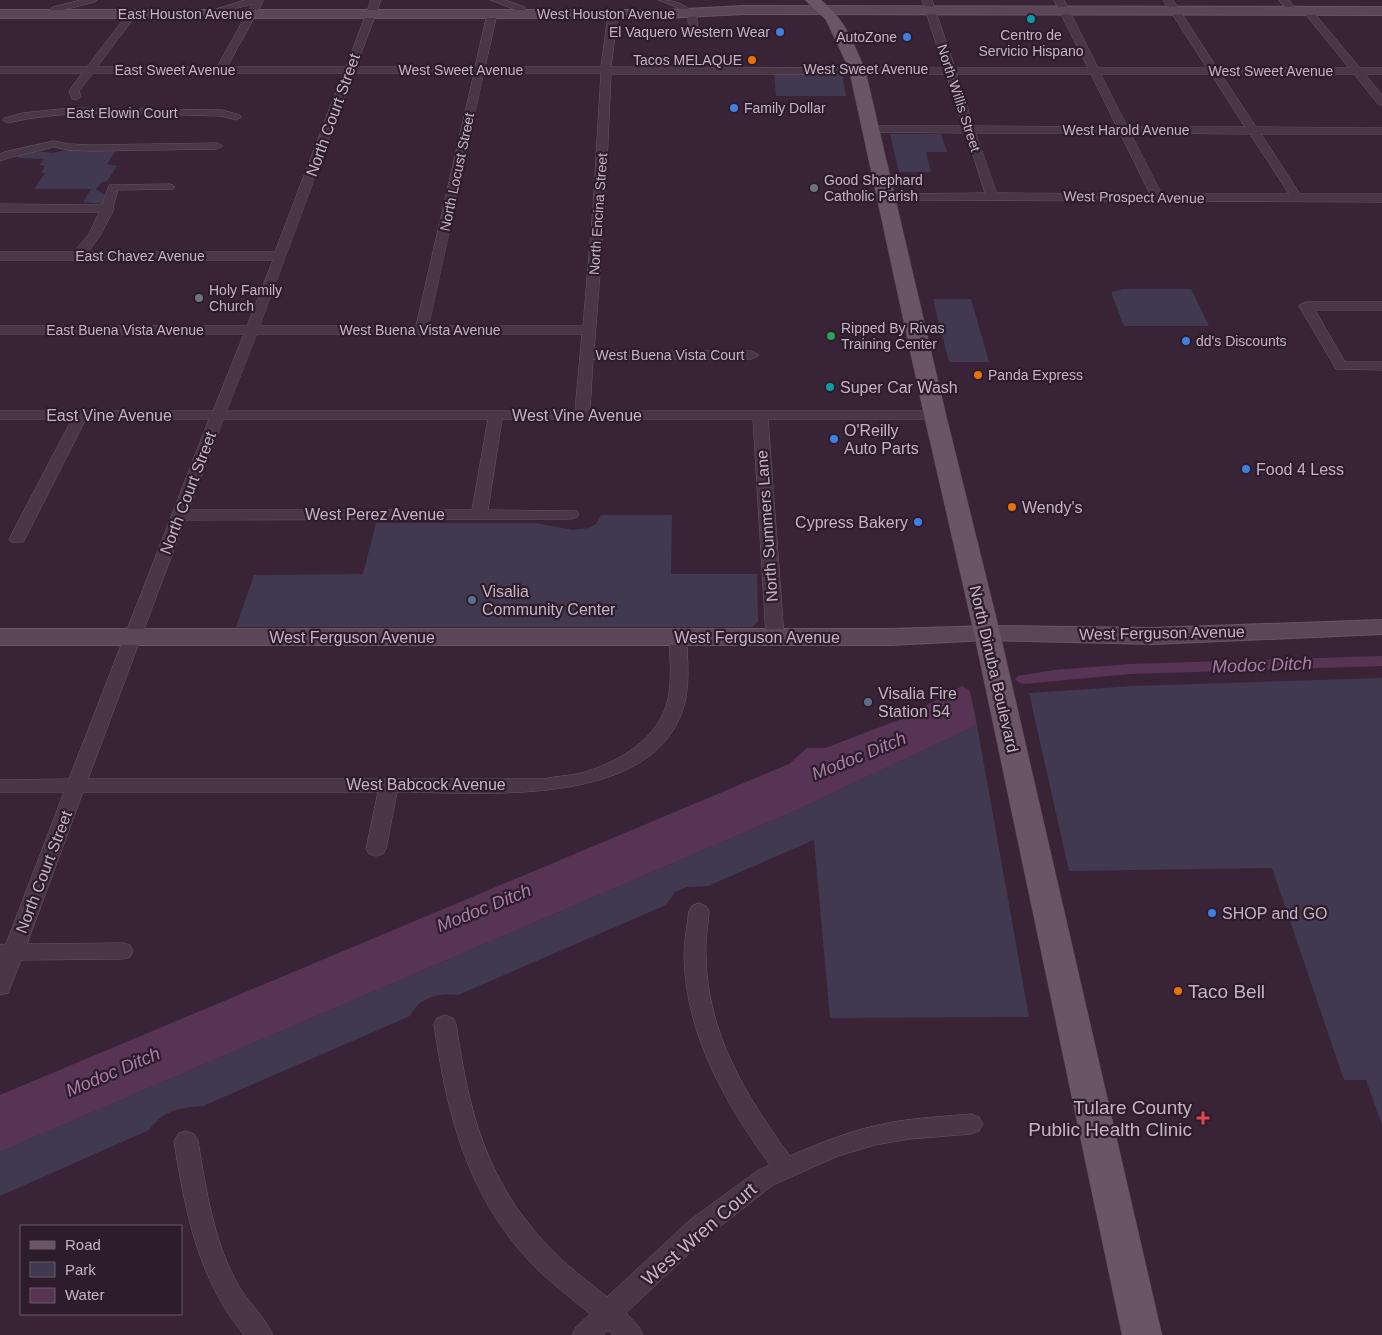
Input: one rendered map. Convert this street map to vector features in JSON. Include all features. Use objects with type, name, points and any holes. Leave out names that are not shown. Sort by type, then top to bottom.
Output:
[{"type":"main road","name":"West Houston Avenue","points":[[374,7],[492,14],[690,13],[821,3],[929,5],[1288,5],[1307,10],[1382,10]]},
{"type":"main road","name":"North Dinuba Boulevard","points":[[821,3],[839,28],[857,69],[986,633],[1142,1335]]},
{"type":"main road","name":"East Houston Avenue","points":[[5,14],[250,14],[374,7]]},
{"type":"main road","points":[[0,25],[5,14]]},
{"type":"main road","name":"West Ferguson Avenue","points":[[0,637],[891,637],[986,633],[1153,636],[1382,627]]},
{"type":"street","points":[[48,14],[56,9],[92,0]]},
{"type":"street","points":[[206,14],[257,0]]},
{"type":"street","points":[[220,70],[257,0]]},
{"type":"street","points":[[496,0],[522,9],[522,14]]},
{"type":"street","points":[[664,0],[681,6],[690,13],[694,18],[694,35]]},
{"type":"street","name":"North Willis Street","points":[[929,5],[992,196]]},
{"type":"street","points":[[1061,5],[1158,198]]},
{"type":"street","points":[[1172,5],[1296,198]]},
{"type":"street","name":"North Court Street","points":[[0,987],[6,952],[78,786],[132,637],[280,256],[374,7]]},
{"type":"street","points":[[1307,10],[1382,102]]},
{"type":"street","points":[[54,144],[51,137],[54,127],[76,97],[84,92],[96,74],[92,70],[132,14]]},
{"type":"street","name":"North Locust Street","points":[[422,329],[492,14]]},
{"type":"street","name":"North Encina Street","points":[[582,415],[590,330],[606,70],[613,14]]},
{"type":"street","name":"East Sweet Avenue","points":[[0,70],[350,70]]},
{"type":"street","name":"West Sweet Avenue","points":[[350,70],[1382,71]]},
{"type":"street","name":"East Elowin Court","points":[[8,120],[22,116],[64,112],[222,113],[236,117]]},
{"type":"street","name":"West Harold Avenue","points":[[870,129],[1382,130]]},
{"type":"street","points":[[0,158],[8,154],[54,144],[68,147],[92,148],[217,146]]},
{"type":"street","points":[[77,256],[87,249],[108,209],[113,186],[170,187]]},
{"type":"street","name":"West Prospect Avenue","points":[[886,196],[1382,198]]},
{"type":"street","points":[[0,208],[108,209]]},
{"type":"street","name":"East Chavez Avenue","points":[[0,256],[280,256]]},
{"type":"street","points":[[1382,306],[1306,306],[1341,366],[1382,366]]},
{"type":"street","name":"East Buena Vista Avenue","points":[[0,330],[251,330]]},
{"type":"street","name":"West Buena Vista Avenue","points":[[251,330],[590,330]]},
{"type":"street","name":"West Buena Vista Court","points":[[587,355],[752,355]]},
{"type":"street","name":"East Vine Avenue","points":[[0,415],[218,415]]},
{"type":"street","points":[[18,539],[81,415]]},
{"type":"street","name":"West Vine Avenue","points":[[218,415],[935,415]]},
{"type":"street","points":[[479,514],[496,415]]},
{"type":"street","name":"North Summers Lane","points":[[760,415],[775,636]]},
{"type":"street","name":"West Perez Avenue","points":[[179,515],[571,514]]},
{"type":"street","name":"West Babcock Avenue","points":[[0,786],[543,785],[588,778],[626,762],[652,744],[668,723],[677,700],[678,637]]},
{"type":"street","points":[[376,849],[390,784]]},
{"type":"street","points":[[699,911],[695,956],[697,983],[702,1012],[712,1043],[739,1103],[785,1168]]},
{"type":"street","points":[[6,952],[123,951]]},
{"type":"street","points":[[445,1024],[458,1103],[474,1156],[485,1180],[519,1231],[540,1255],[630,1335]]},
{"type":"street","name":"West Wren Court","points":[[584,1335],[699,1228],[765,1178],[832,1148],[875,1135],[910,1129],[971,1124]]},
{"type":"street","points":[[186,1141],[196,1203],[207,1246],[217,1271],[230,1295],[245,1319],[260,1335]]},
{"type":"green space","points":[[774,73],[842,73],[846,96],[776,96]]},
{"type":"green space","points":[[890,134],[941,134],[947,152],[926,152],[931,172],[899,172]]},
{"type":"green space","points":[[66,150],[116,150],[107,164],[117,166],[107,181],[101,183],[96,189],[106,196],[103,204],[83,202],[91,189],[34,189],[45,173],[41,173],[45,166],[39,165],[44,159],[19,158],[15,154],[36,151],[53,153]]},
{"type":"green space","points":[[1123,289],[1191,289],[1209,326],[1124,326],[1112,295],[1112,292]]},
{"type":"green space","points":[[933,299],[971,299],[989,362],[949,362]]},
{"type":"green space","points":[[601,515],[672,515],[671,574],[757,574],[758,622],[752,627],[236,627],[254,575],[363,574],[376,523],[536,523],[573,530],[588,528],[596,524]]},
{"type":"green space","points":[[1382,678],[1382,1125],[1366,1080],[1344,1080],[1272,868],[1069,871],[1029,693],[1134,686]]},
{"type":"green space","points":[[977,725],[1029,1017],[830,1018],[814,840],[708,886],[687,887],[675,892],[666,905],[458,995],[443,995],[424,1000],[410,1016],[203,1106],[166,1114],[149,1130],[0,1196],[0,1152],[799,809]]},
{"type":"water","points":[[962,686],[970,691],[977,725],[799,809],[0,1152],[0,1095],[789,764],[807,748],[825,748],[904,718]]},
{"type":"waterway","name":"Modoc Ditch","points":[[1023,679],[1131,669],[1382,661]]},
{"type":"place","name":"Centro de Servicio Hispano","points":[[1031,19]]},
{"type":"place","name":"El Vaquero Western Wear","points":[[780,32]]},
{"type":"place","name":"AutoZone","points":[[907,37]]},
{"type":"place","name":"Tacos MELAQUE","points":[[752,60]]},
{"type":"place","name":"Family Dollar","points":[[734,108]]},
{"type":"place","name":"Good Shephard Catholic Parish","points":[[814,188]]},
{"type":"place","name":"Holy Family Church","points":[[199,298]]},
{"type":"place","name":"Ripped By Rivas Training Center","points":[[831,336]]},
{"type":"place","name":"dd's Discounts","points":[[1186,341]]},
{"type":"place","name":"Panda Express","points":[[978,375]]},
{"type":"place","name":"Super Car Wash","points":[[830,387]]},
{"type":"place","name":"O'Reilly Auto Parts","points":[[834,439]]},
{"type":"place","name":"Food 4 Less","points":[[1246,469]]},
{"type":"place","name":"Wendy's","points":[[1012,507]]},
{"type":"place","name":"Cypress Bakery","points":[[918,522]]},
{"type":"place","name":"Visalia Community Center","points":[[472,600]]},
{"type":"place","name":"Visalia Fire Station 54","points":[[868,702]]},
{"type":"place","name":"SHOP and GO","points":[[1212,913]]},
{"type":"place","name":"Taco Bell","points":[[1178,991]]},
{"type":"place","name":"Tulare County Public Health Clinic","points":[[1203,1118]]}]
